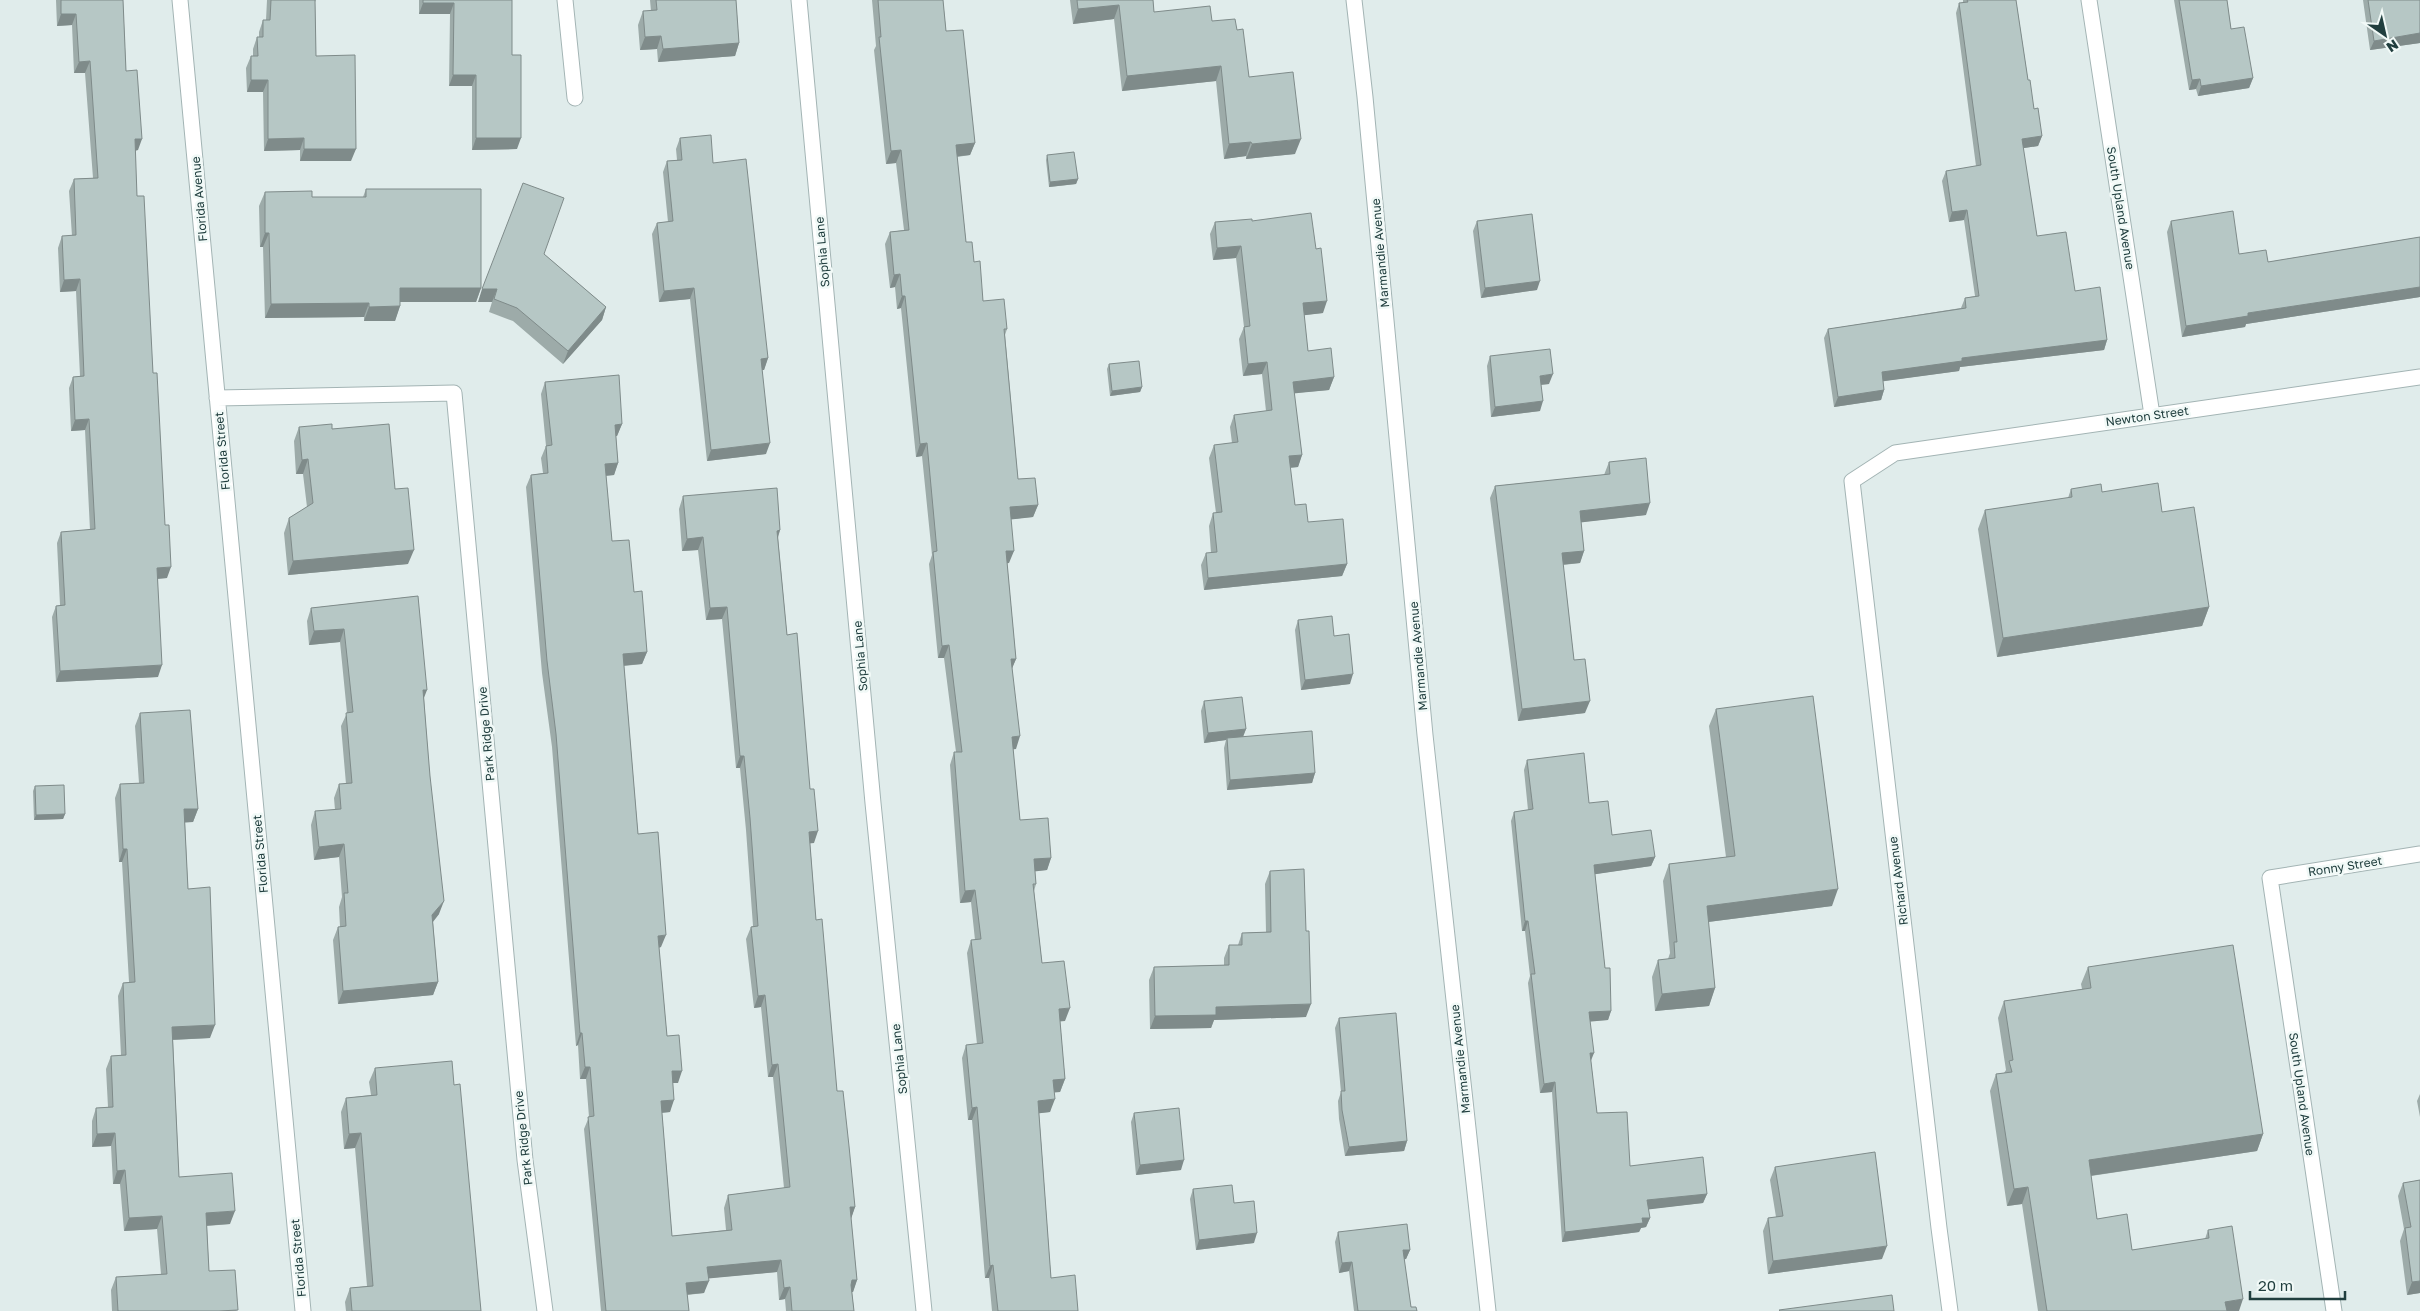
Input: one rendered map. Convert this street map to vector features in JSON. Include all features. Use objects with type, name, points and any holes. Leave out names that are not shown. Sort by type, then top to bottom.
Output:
[{"type":"street","name":"Florida Avenue","points":[[180,0],[217,398]]},
{"type":"street","points":[[565,0],[575,98]]},
{"type":"street","name":"Sophia Lane","points":[[799,0],[873,803],[924,1311]]},
{"type":"street","name":"Marmandie Avenue","points":[[1354,0],[1366,97],[1425,735],[1488,1311]]},
{"type":"street","name":"South Upland Avenue","points":[[2089,0],[2152,415]]},
{"type":"street","name":"Newton Street","points":[[1878,464],[1895,453],[2420,377]]},
{"type":"street","name":"Park Ridge Drive","points":[[217,398],[454,393],[525,1160],[545,1311]]},
{"type":"street","name":"Florida Street","points":[[217,398],[303,1311]]},
{"type":"street","name":"Richard Avenue","points":[[1878,464],[1852,481],[1936,1208],[1950,1311]]},
{"type":"street","name":"Ronny Street","points":[[2270,878],[2420,854]]},
{"type":"street","name":"South Upland Avenue","points":[[2270,878],[2334,1311]]},
{"type":"building","points":[[61,0],[123,0],[126,71],[137,70],[142,139],[135,139],[137,196],[144,196],[153,373],[157,373],[165,525],[169,525],[171,567],[157,568],[162,665],[60,671],[56,606],[65,605],[61,532],[95,529],[89,419],[75,420],[73,377],[84,376],[80,279],[64,280],[62,236],[76,235],[74,179],[98,178],[90,61],[79,62],[76,14],[61,14]]},
{"type":"building","points":[[271,0],[315,0],[316,56],[355,55],[356,149],[304,149],[304,138],[268,139],[268,80],[251,80],[251,56],[258,56],[257,37],[263,37],[263,20],[270,20]]},
{"type":"building","points":[[423,0],[512,0],[512,55],[521,55],[521,138],[476,138],[476,75],[453,75],[454,3],[423,3]]},
{"type":"building","points":[[656,0],[736,0],[739,43],[663,49],[661,36],[645,37],[643,11],[657,10]]},
{"type":"building","points":[[878,0],[943,0],[946,31],[963,30],[975,143],[956,145],[966,242],[972,242],[974,262],[980,261],[983,301],[1004,299],[1007,329],[1004,329],[1018,479],[1035,478],[1038,505],[1010,507],[1014,551],[1006,551],[1016,659],[1011,659],[1020,736],[1012,737],[1020,820],[1048,818],[1051,858],[1034,859],[1036,884],[1033,884],[1042,963],[1064,961],[1070,1008],[1059,1009],[1065,1079],[1053,1080],[1055,1099],[1038,1101],[1051,1278],[1075,1275],[1078,1311],[998,1311],[993,1265],[990,1266],[977,1107],[972,1108],[966,1045],[983,1043],[971,940],[981,939],[975,890],[965,891],[954,752],[962,752],[949,645],[942,646],[933,552],[937,551],[927,443],[920,444],[905,296],[902,296],[900,274],[894,275],[890,232],[909,230],[901,150],[891,151],[879,37],[881,37]]},
{"type":"building","points":[[1077,0],[1153,0],[1154,12],[1210,6],[1212,21],[1235,19],[1237,30],[1243,29],[1249,77],[1293,72],[1301,139],[1252,144],[1251,142],[1229,144],[1221,66],[1127,76],[1119,5],[1078,9]]},
{"type":"building","points":[[1967,0],[2016,0],[2028,80],[2030,80],[2034,109],[2038,108],[2042,136],[2022,139],[2037,236],[2066,232],[2075,291],[2100,287],[2107,340],[1962,358],[1962,361],[1882,372],[1884,390],[1838,397],[1828,329],[1966,308],[1965,298],[1979,296],[1967,210],[1952,212],[1946,171],[1981,165],[1959,3],[1968,2]]},
{"type":"building","points":[[2179,0],[2227,0],[2231,29],[2244,27],[2253,78],[2201,86],[2200,79],[2192,80]]},
{"type":"building","points":[[2368,0],[2420,0],[2420,33],[2374,41]]},
{"type":"building","points":[[711,135],[713,163],[746,159],[768,358],[761,359],[770,443],[711,450],[694,288],[664,291],[657,223],[673,221],[667,161],[682,160],[680,138]]},
{"type":"building","points":[[1074,152],[1078,179],[1050,182],[1047,155]]},
{"type":"building","points":[[523,183],[564,198],[544,254],[606,307],[568,351],[517,308],[494,299],[497,289],[482,289]]},
{"type":"building","points":[[366,189],[481,189],[481,288],[400,288],[400,306],[369,307],[369,303],[271,304],[269,233],[265,233],[265,192],[312,191],[312,197],[366,197]]},
{"type":"building","points":[[2233,211],[2239,254],[2266,250],[2268,262],[2420,237],[2420,287],[2248,313],[2248,316],[2186,326],[2171,221]]},
{"type":"building","points":[[1311,213],[1316,249],[1321,248],[1327,301],[1303,303],[1308,351],[1331,348],[1334,377],[1293,382],[1302,455],[1289,456],[1295,505],[1306,504],[1308,522],[1343,519],[1347,564],[1208,578],[1206,553],[1217,552],[1213,513],[1222,512],[1214,445],[1238,442],[1234,415],[1272,410],[1267,362],[1248,364],[1244,327],[1250,326],[1241,246],[1217,248],[1215,222],[1252,219],[1252,221]]},
{"type":"building","points":[[1532,214],[1540,281],[1485,288],[1477,221]]},
{"type":"building","points":[[1550,349],[1553,374],[1540,376],[1543,401],[1495,407],[1490,356]]},
{"type":"building","points":[[1139,361],[1142,387],[1112,391],[1109,364]]},
{"type":"building","points":[[619,375],[622,424],[615,425],[618,463],[605,464],[612,541],[629,540],[634,592],[642,591],[647,652],[623,654],[638,834],[658,832],[666,935],[658,936],[667,1036],[679,1035],[682,1071],[672,1071],[674,1100],[661,1101],[672,1236],[732,1230],[728,1195],[790,1187],[778,1064],[772,1065],[765,995],[758,996],[751,927],[758,926],[750,818],[744,756],[740,756],[727,607],[710,608],[703,537],[687,539],[683,496],[777,488],[780,530],[777,531],[787,635],[797,633],[810,789],[814,789],[818,831],[809,832],[816,920],[822,919],[837,1091],[843,1091],[855,1207],[850,1207],[857,1280],[852,1280],[851,1285],[854,1311],[792,1311],[790,1287],[784,1288],[781,1260],[707,1267],[709,1281],[686,1283],[689,1311],[606,1311],[588,1117],[594,1116],[590,1067],[585,1067],[582,1033],[580,1033],[556,734],[547,661],[531,475],[548,473],[546,446],[552,445],[545,382]]},
{"type":"building","points":[[332,424],[332,429],[389,424],[395,489],[408,488],[414,550],[293,561],[289,518],[313,503],[308,459],[302,460],[299,427]]},
{"type":"building","points":[[1646,458],[1650,503],[1580,511],[1584,551],[1562,553],[1574,660],[1585,659],[1590,701],[1522,709],[1495,486],[1610,474],[1609,462]]},
{"type":"building","points":[[2158,483],[2162,512],[2194,507],[2209,607],[2003,638],[1985,510],[2072,497],[2071,489],[2101,484],[2102,492]]},
{"type":"building","points":[[418,596],[427,690],[423,690],[430,776],[444,901],[432,915],[438,982],[343,991],[338,927],[346,926],[344,893],[348,893],[344,844],[319,847],[315,811],[341,809],[339,784],[352,783],[346,713],[353,712],[344,629],[314,631],[311,608]]},
{"type":"building","points":[[1332,616],[1334,636],[1349,634],[1353,674],[1305,680],[1298,620]]},
{"type":"building","points":[[1813,696],[1838,889],[1707,906],[1715,988],[1662,994],[1658,960],[1675,958],[1674,942],[1677,942],[1669,864],[1735,856],[1716,709]]},
{"type":"building","points":[[1242,697],[1246,729],[1208,733],[1204,701]]},
{"type":"building","points":[[190,710],[198,809],[184,809],[188,889],[210,887],[215,1025],[172,1027],[179,1177],[232,1173],[235,1211],[206,1213],[209,1271],[235,1270],[238,1310],[118,1311],[116,1277],[167,1274],[162,1216],[129,1218],[125,1170],[117,1171],[115,1133],[97,1134],[96,1108],[113,1107],[111,1056],[126,1055],[123,983],[135,982],[127,849],[123,849],[120,784],[144,783],[140,713]]},
{"type":"building","points":[[1312,731],[1315,773],[1230,780],[1227,738]]},
{"type":"building","points":[[1584,753],[1589,803],[1608,801],[1612,835],[1651,830],[1655,857],[1594,865],[1605,968],[1610,968],[1611,1011],[1589,1012],[1594,1053],[1590,1053],[1597,1113],[1627,1112],[1630,1166],[1703,1157],[1707,1194],[1647,1200],[1650,1218],[1642,1218],[1643,1223],[1565,1232],[1555,1082],[1544,1084],[1531,974],[1535,974],[1528,921],[1525,921],[1514,812],[1533,809],[1527,760]]},
{"type":"building","points":[[64,785],[65,814],[36,815],[35,786]]},
{"type":"building","points":[[1304,869],[1306,931],[1309,931],[1311,1004],[1216,1007],[1216,1015],[1155,1016],[1154,967],[1229,965],[1229,945],[1242,945],[1242,933],[1271,932],[1270,871]]},
{"type":"building","points":[[2233,945],[2263,1134],[2089,1160],[2097,1219],[2127,1214],[2132,1250],[2209,1238],[2208,1230],[2232,1226],[2243,1299],[2225,1302],[2227,1311],[2047,1311],[2028,1187],[2014,1189],[1996,1074],[2012,1072],[2009,1061],[2013,1060],[2004,1001],[2091,988],[2088,967]]},
{"type":"building","points":[[1396,1013],[1407,1141],[1349,1147],[1342,1110],[1341,1091],[1345,1091],[1339,1018]]},
{"type":"building","points":[[452,1061],[454,1085],[460,1084],[481,1311],[352,1311],[350,1288],[373,1286],[361,1133],[349,1134],[346,1098],[377,1095],[375,1068]]},
{"type":"building","points":[[1179,1108],[1184,1160],[1140,1165],[1134,1113]]},
{"type":"building","points":[[1875,1152],[1887,1246],[1773,1261],[1768,1218],[1783,1216],[1775,1167]]},
{"type":"building","points":[[2420,1180],[2420,1281],[2412,1282],[2405,1228],[2411,1227],[2403,1183]]},
{"type":"building","points":[[1232,1185],[1234,1203],[1254,1201],[1257,1233],[1199,1240],[1193,1189]]},
{"type":"building","points":[[1407,1224],[1410,1250],[1403,1250],[1411,1307],[1416,1307],[1417,1311],[1358,1311],[1352,1262],[1342,1263],[1338,1232]]},
{"type":"building","points":[[1892,1295],[1894,1311],[1779,1310]]}]
